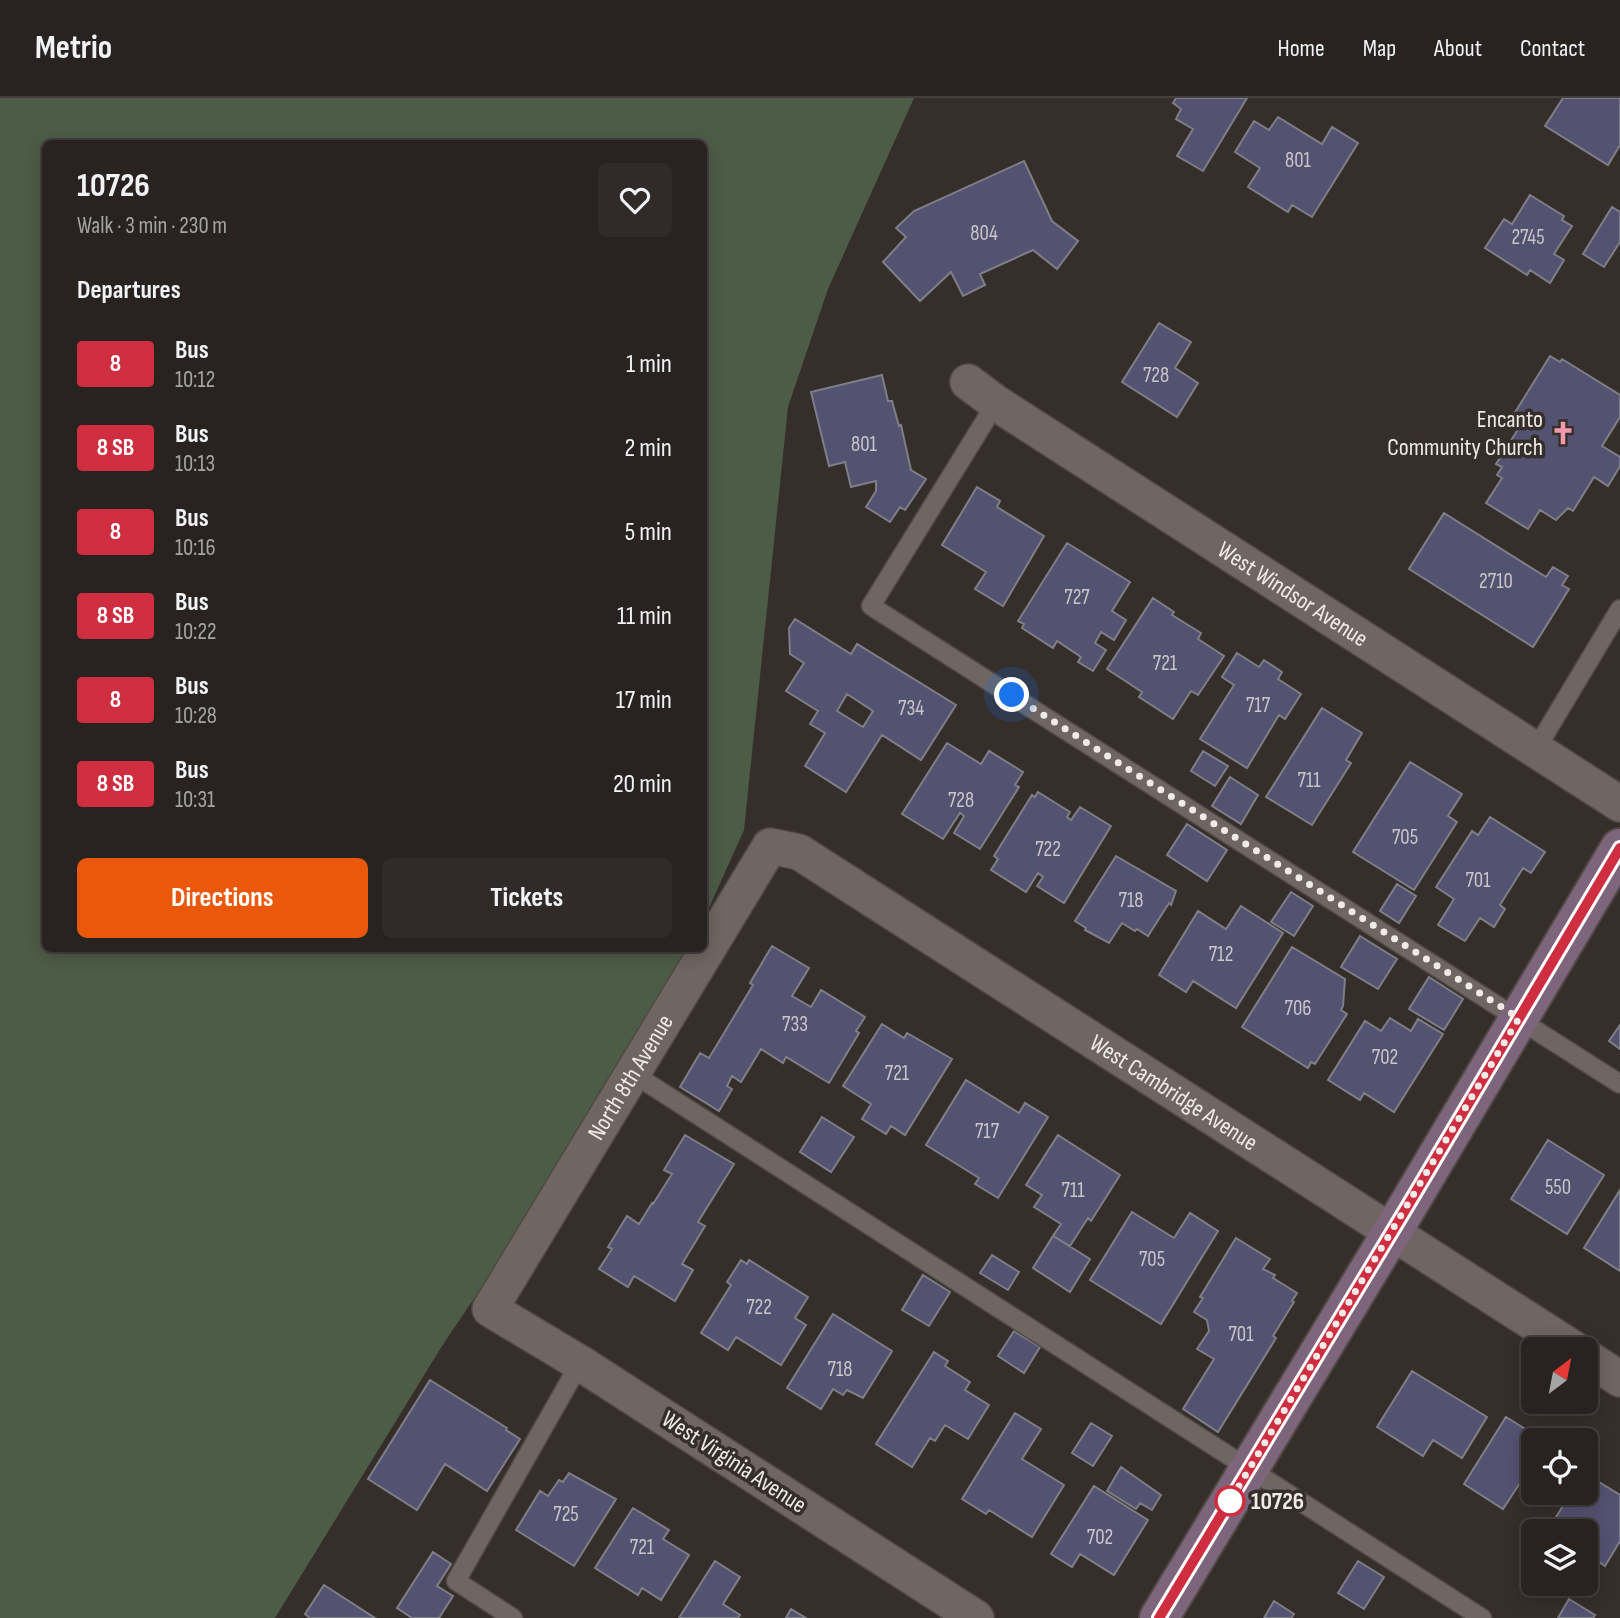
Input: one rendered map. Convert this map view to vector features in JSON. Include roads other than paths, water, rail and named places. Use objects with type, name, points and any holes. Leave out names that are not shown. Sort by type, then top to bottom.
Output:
[{"type":"main road","points":[[1159,1618],[1392,1233],[1620,848]]},
{"type":"street","name":"West Windsor Avenue","points":[[968,382],[996,403],[1620,804]]},
{"type":"street","name":"North 8th Avenue","points":[[707,949],[770,845]]},
{"type":"street","name":"West Cambridge Avenue","points":[[770,845],[800,852],[1555,1337]]},
{"type":"street","name":"North 8th Avenue","points":[[491,1309],[705,952]]},
{"type":"street","name":"West Virginia Avenue","points":[[491,1309],[580,1363],[976,1618]]},
{"type":"street","points":[[1598,1365],[1620,1379]]},
{"type":"lane","points":[[996,403],[872,606],[1620,1084]]},
{"type":"lane","points":[[1536,749],[1620,609]]},
{"type":"lane","points":[[632,1073],[1482,1618]]},
{"type":"lane","points":[[513,1618],[457,1581],[580,1363]]},
{"type":"place","name":"Encanto Community Church","points":[[1563,433]]},
{"type":"place","name":"10726","points":[[1230,1501]]}]
